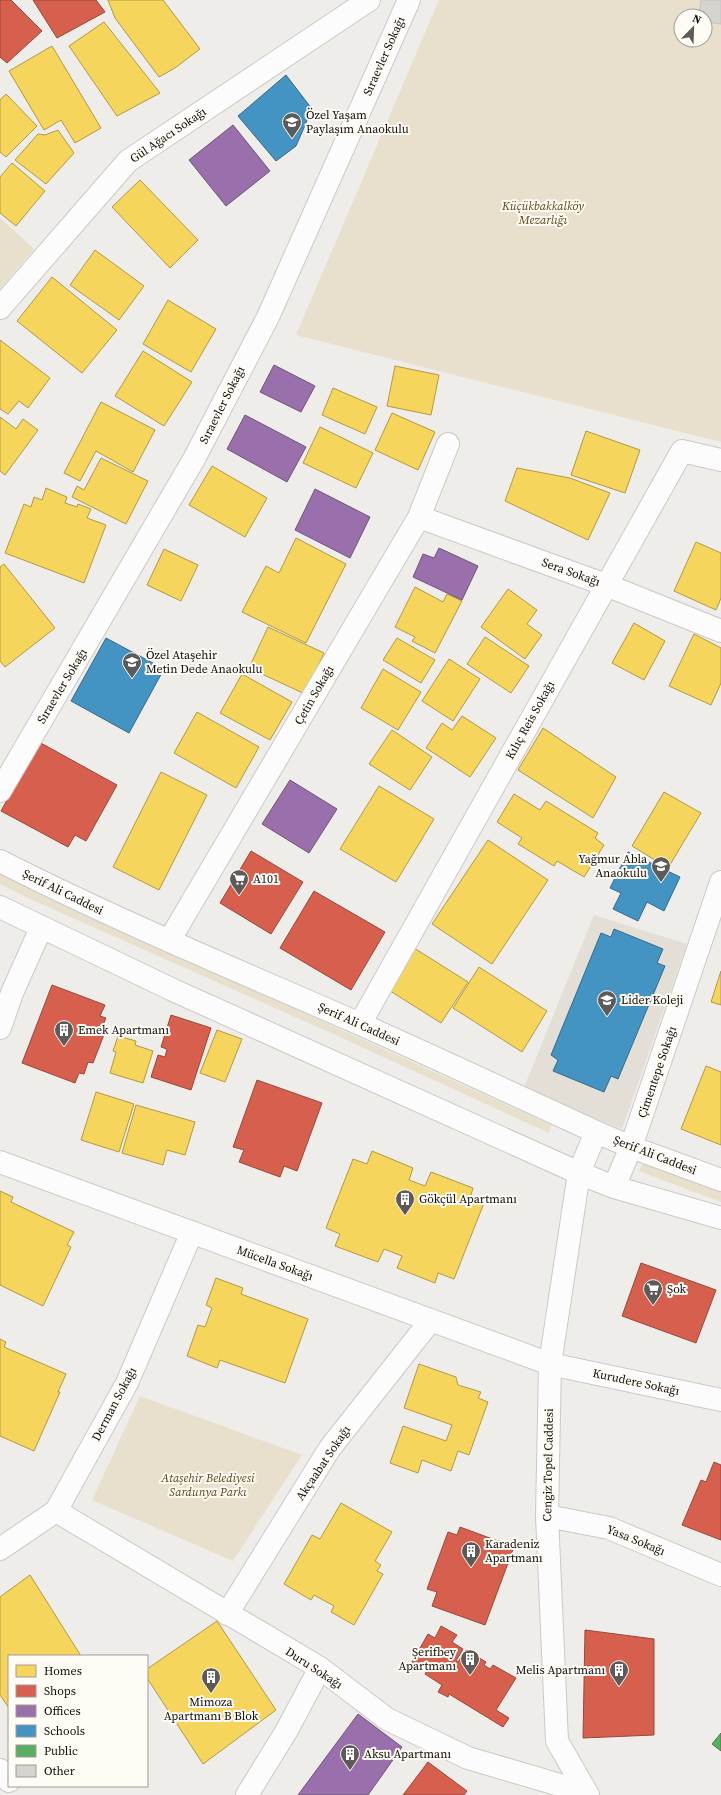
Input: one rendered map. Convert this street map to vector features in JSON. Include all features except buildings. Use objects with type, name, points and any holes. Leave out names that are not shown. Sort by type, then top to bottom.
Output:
[{"type":"street","name":"Gül Ağacı Sokağı","points":[[0,308],[128,162],[369,0]]},
{"type":"street","name":"Sıraevler Sokağı","points":[[0,791],[194,459],[260,331],[409,0]]},
{"type":"street","name":"Çetin Sokağı","points":[[169,941],[419,517],[448,444]]},
{"type":"street","name":"Kılıç Reis Sokağı","points":[[360,1024],[682,451],[721,460]]},
{"type":"street","name":"Sera Sokağı","points":[[419,517],[606,585],[721,631]]},
{"type":"street","name":"Şerif Ali Caddesi","points":[[0,861],[58,891],[360,1024],[596,1132],[631,1147],[721,1180]]},
{"type":"street","name":"Çimentepe Sokağı","points":[[614,1187],[631,1147],[721,882]]},
{"type":"street","points":[[0,907],[173,990],[579,1173],[614,1187],[721,1218]]},
{"type":"street","points":[[0,1028],[6,990],[41,928]]},
{"type":"street","name":"Cengiz Topel Caddesi","points":[[587,1794],[557,1741],[547,1516],[550,1364],[579,1173],[596,1132]]},
{"type":"street","name":"Mücella Sokağı","points":[[0,1162],[550,1364]]},
{"type":"street","name":"Derman Sokağı","points":[[0,1549],[56,1511],[127,1384],[192,1232]]},
{"type":"street","name":"Akçaabat Sokağı","points":[[227,1614],[330,1448],[431,1320]]},
{"type":"street","name":"Kurudere Sokağı","points":[[550,1364],[721,1400]]},
{"type":"street","name":"Duru Sokağı","points":[[56,1511],[320,1668],[387,1719],[468,1758],[587,1794]]},
{"type":"street","name":"Yasa Sokağı","points":[[547,1516],[609,1528],[721,1575]]},
{"type":"street","points":[[248,1795],[287,1730],[320,1668]]},
{"type":"street","points":[[0,1770],[8,1780]]},
{"type":"street","points":[[14,1787],[21,1795]]},
{"type":"shaded area","name":"Lider Koleji","points":[[594,915],[687,944],[622,1129],[523,1090]]},
{"type":"green space","name":"Küçükbakkalköy Mezarlığı","points":[[439,0],[721,0],[721,442],[296,335]]},
{"type":"green space","points":[[0,218],[34,249],[0,289]]},
{"type":"green space","points":[[0,873],[33,890],[551,1125],[549,1133],[331,1033],[30,899],[0,884]]},
{"type":"green space","points":[[644,1163],[721,1191],[721,1202],[639,1171]]},
{"type":"green space","name":"Ataşehir Belediyesi Sardunya Parkı","points":[[140,1396],[302,1455],[233,1561],[92,1500]]},
{"type":"place","name":"Özel Yaşam Paylaşım Anaokulu","points":[[292,139]]},
{"type":"place","name":"Özel Ataşehir Metin Dede Anaokulu","points":[[132,679]]},
{"type":"place","name":"Yağmur Abla Anaokulu","points":[[661,883]]},
{"type":"place","name":"A101","points":[[239,896]]},
{"type":"place","name":"Lider Koleji","points":[[607,1017]]},
{"type":"place","name":"Emek Apartmanı","points":[[64,1047]]},
{"type":"place","name":"Gökçül Apartmanı","points":[[405,1216]]},
{"type":"place","name":"Şok","points":[[653,1306]]},
{"type":"place","name":"Karadeniz Apartmanı","points":[[471,1568]]},
{"type":"place","name":"Şerifbey Apartmanı","points":[[470,1676]]},
{"type":"place","name":"Melis Apartmanı","points":[[619,1687]]},
{"type":"place","name":"Mimoza Apartmanı B Blok","points":[[211,1694]]},
{"type":"place","name":"Aksu Apartmanı","points":[[350,1771]]}]
